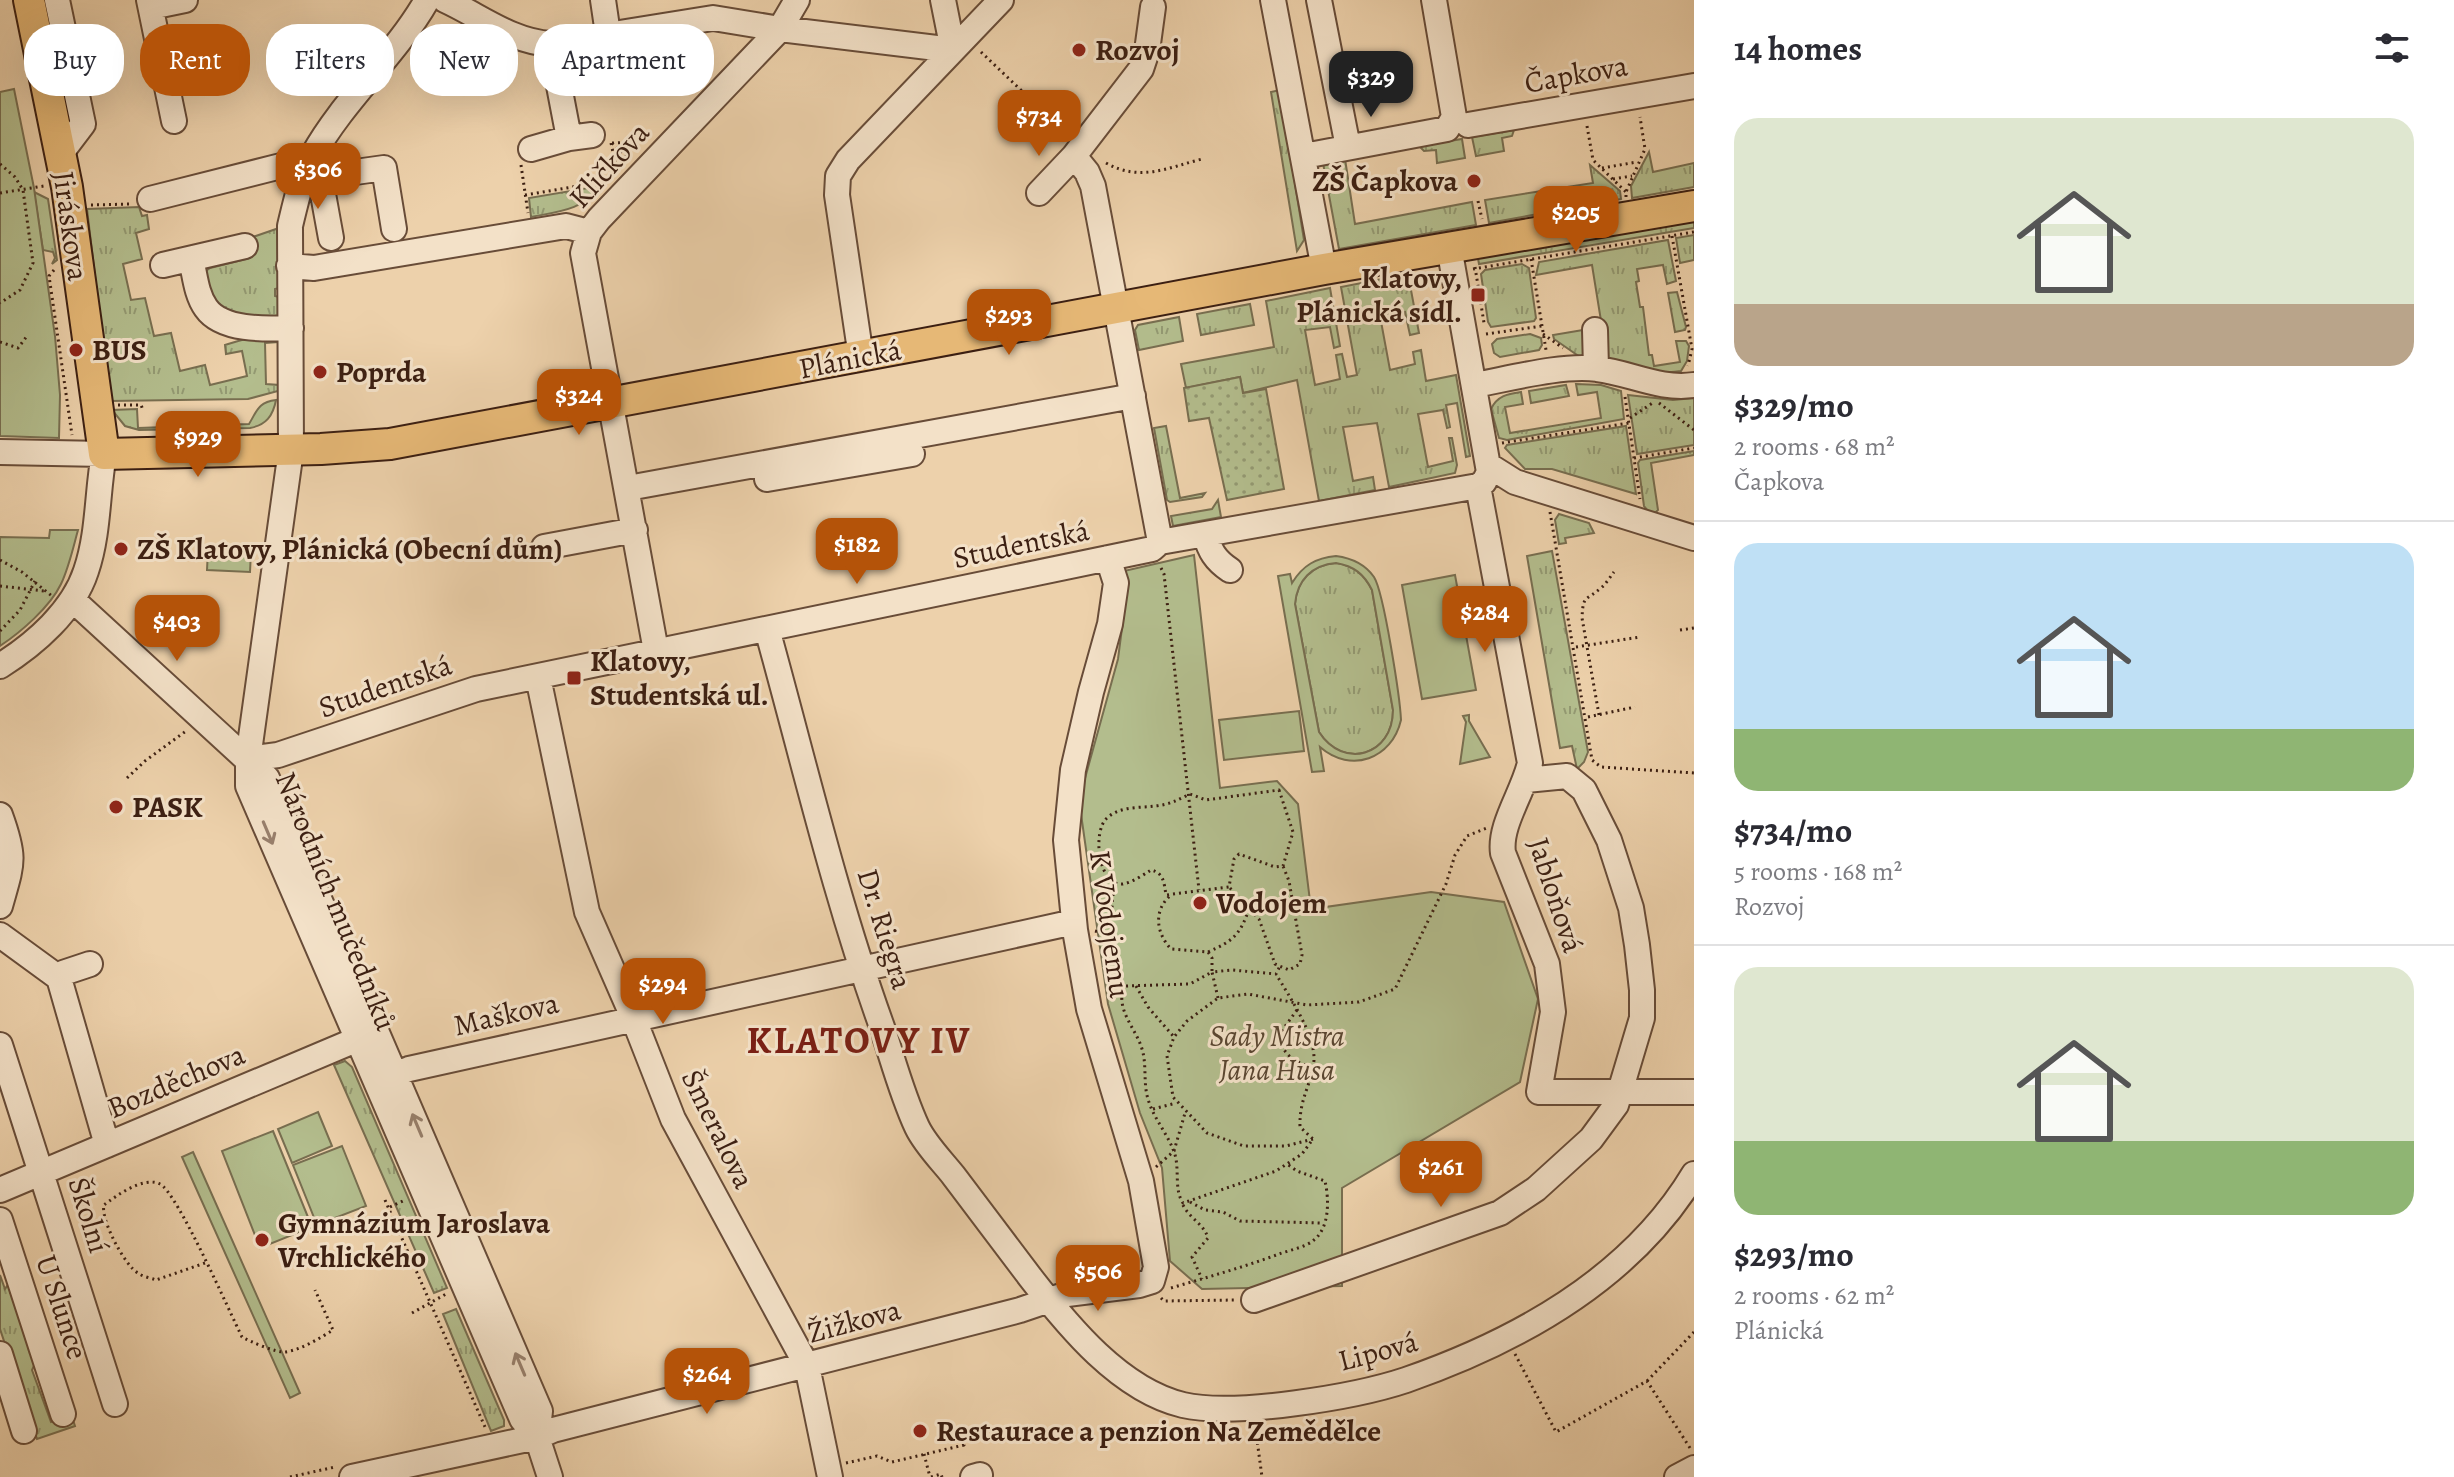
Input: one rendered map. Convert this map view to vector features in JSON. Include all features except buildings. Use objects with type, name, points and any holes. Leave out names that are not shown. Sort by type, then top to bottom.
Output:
[{"type":"main road","name":"Jiráskova","points":[[29,0],[67,187],[104,454]]},
{"type":"main road","name":"Plánická","points":[[104,454],[355,448],[390,444],[1324,269],[1694,206]]},
{"type":"street","points":[[57,0],[62,24]]},
{"type":"street","points":[[174,121],[150,4],[185,0]]},
{"type":"street","name":"Národních mučedníků","points":[[427,0],[414,22],[326,134],[318,168],[298,190],[290,226],[291,450],[248,759],[248,786],[367,1035],[463,1278],[522,1419],[537,1437],[550,1477]]},
{"type":"street","points":[[445,0],[521,39],[534,41]]},
{"type":"street","points":[[603,0],[607,24]]},
{"type":"street","name":"Kličkova","points":[[656,651],[583,253],[589,232],[780,29],[794,10],[797,0]]},
{"type":"street","points":[[943,0],[959,44]]},
{"type":"street","points":[[861,357],[837,195],[838,176],[848,160],[1001,0]]},
{"type":"street","points":[[1273,0],[1324,269]]},
{"type":"street","points":[[1319,0],[1348,147]]},
{"type":"street","points":[[1434,0],[1458,127]]},
{"type":"street","points":[[1039,193],[1077,152],[1141,69],[1147,51],[1153,7]]},
{"type":"street","points":[[653,24],[721,9],[780,29],[959,44]]},
{"type":"street","name":"Čapkova","points":[[1304,156],[1694,86]]},
{"type":"street","points":[[61,153],[83,124],[77,96]]},
{"type":"street","points":[[531,149],[591,139],[573,96]]},
{"type":"street","points":[[1077,152],[1093,186],[1134,404],[1156,545]]},
{"type":"street","points":[[144,201],[281,166],[318,168],[341,174],[384,168],[394,229]]},
{"type":"street","points":[[318,168],[331,238]]},
{"type":"street","points":[[289,266],[314,268],[566,226],[589,232]]},
{"type":"street","points":[[163,265],[245,246]]},
{"type":"street","name":"Jabloňová","points":[[1460,246],[1455,280],[1490,468],[1530,763],[1502,842],[1503,853],[1547,964],[1553,1012],[1539,1092],[1622,1092]]},
{"type":"street","points":[[191,259],[199,295],[208,311],[246,328],[291,328]]},
{"type":"street","points":[[1595,330],[1596,364]]},
{"type":"street","points":[[1472,376],[1562,371],[1596,364],[1664,386],[1689,379]]},
{"type":"street","points":[[1024,432],[1134,404]]},
{"type":"street","points":[[629,496],[1134,404]]},
{"type":"street","name":"Plánická","points":[[0,452],[104,454]]},
{"type":"street","points":[[0,666],[39,636],[87,570],[104,454]]},
{"type":"street","points":[[629,496],[912,454]]},
{"type":"street","points":[[1490,468],[1515,482],[1694,538]]},
{"type":"street","name":"Studentská","points":[[248,759],[278,755],[476,689],[1108,558],[1490,468]]},
{"type":"street","points":[[544,547],[635,530]]},
{"type":"street","points":[[1205,534],[1211,553],[1230,570]]},
{"type":"street","name":"K Vodojemu","points":[[1108,558],[1116,583],[1110,624],[1073,770],[1066,840],[1074,926],[1089,1009],[1141,1181],[1156,1267],[1155,1277],[1143,1284]]},
{"type":"street","points":[[64,600],[248,759]]},
{"type":"street","name":"Dr. Riegra","points":[[767,629],[861,970],[918,1129],[1048,1300]]},
{"type":"street","name":"Šmeralova","points":[[538,677],[587,912],[673,1119],[807,1366],[830,1477]]},
{"type":"street","points":[[1254,1300],[1500,1213],[1536,1189],[1591,1139],[1616,1105],[1642,1018],[1642,990],[1631,908],[1609,840],[1584,790],[1567,776],[1526,780]]},
{"type":"street","points":[[0,815],[12,853],[1,900]]},
{"type":"street","name":"Maškova","points":[[386,1079],[424,1065],[633,1017],[1074,926]]},
{"type":"street","points":[[0,935],[59,978],[107,1145]]},
{"type":"street","points":[[59,978],[63,973],[90,964]]},
{"type":"street","name":"Bozděchova","points":[[0,1190],[367,1035]]},
{"type":"street","name":"Školní","points":[[0,1045],[115,1404]]},
{"type":"street","points":[[1622,1092],[1694,1092]]},
{"type":"street","name":"Lipová","points":[[1048,1300],[1082,1339],[1140,1389],[1183,1405],[1253,1407],[1379,1388],[1443,1367],[1508,1339],[1566,1303],[1630,1253],[1661,1221],[1694,1174]]},
{"type":"street","name":"U Slunce","points":[[0,1220],[63,1414]]},
{"type":"street","name":"Žižkova","points":[[344,1472],[537,1437],[553,1430],[1020,1310],[1085,1290],[1143,1284]]},
{"type":"street","points":[[0,1354],[24,1431]]},
{"type":"street","points":[[1677,1477],[1694,1468]]},
{"type":"path","points":[[959,44],[1077,152],[1118,170],[1137,174],[1202,159]]},
{"type":"path","points":[[1627,202],[1626,192],[1645,149],[1638,105]]},
{"type":"path","points":[[1585,114],[1593,160],[1626,192]]},
{"type":"path","points":[[591,139],[647,142]]},
{"type":"path","points":[[591,139],[632,160]]},
{"type":"path","points":[[591,139],[618,175]]},
{"type":"path","points":[[529,219],[519,155],[531,149]]},
{"type":"path","points":[[1602,168],[1639,162]]},
{"type":"path","points":[[0,164],[15,177],[23,190],[33,263],[20,290],[0,303]]},
{"type":"path","points":[[1613,179],[1632,176]]},
{"type":"path","points":[[525,195],[613,180],[605,189]]},
{"type":"path","points":[[0,193],[44,186],[67,187]]},
{"type":"path","points":[[96,204],[144,201]]},
{"type":"path","points":[[1478,201],[1483,227],[1470,229],[1460,246],[1488,345]]},
{"type":"path","points":[[1672,235],[1692,349],[1689,379]]},
{"type":"path","points":[[1531,259],[1546,352],[1535,354]]},
{"type":"path","points":[[61,262],[49,276],[72,429],[73,455]]},
{"type":"path","points":[[1486,334],[1542,326]]},
{"type":"path","points":[[1543,334],[1579,359],[1596,364]]},
{"type":"path","points":[[0,342],[18,348],[27,336]]},
{"type":"path","points":[[1624,389],[1642,507]]},
{"type":"path","points":[[1490,468],[1499,444],[1628,421],[1657,398],[1664,409],[1694,430]]},
{"type":"path","points":[[107,405],[141,405],[143,410]]},
{"type":"path","points":[[1634,458],[1694,448]]},
{"type":"path","points":[[1549,509],[1592,760],[1601,767],[1694,773]]},
{"type":"path","points":[[1156,545],[1164,574],[1199,890]]},
{"type":"path","points":[[0,560],[64,600]]},
{"type":"path","points":[[1599,715],[1582,618],[1585,599],[1602,587],[1614,572]]},
{"type":"path","points":[[0,631],[20,610],[35,581]]},
{"type":"path","points":[[0,586],[46,591]]},
{"type":"path","points":[[1680,630],[1694,628]]},
{"type":"path","points":[[1576,647],[1640,637]]},
{"type":"path","points":[[1588,717],[1635,707]]},
{"type":"path","points":[[127,778],[188,729],[199,715]]},
{"type":"path","points":[[1279,790],[1293,832],[1283,866],[1289,881],[1302,955],[1300,964],[1289,970],[1275,964],[1259,919],[1229,887],[1166,895],[1161,875],[1151,870],[1123,884],[1114,883],[1105,873],[1099,849],[1099,827],[1109,816],[1127,809],[1175,802],[1190,794],[1206,800],[1279,790]]},
{"type":"path","points":[[1313,1139],[1286,1146],[1244,1146],[1207,1133],[1173,1097],[1167,1056],[1174,1037],[1187,1021],[1218,998],[1248,994],[1307,1005],[1359,1002],[1395,989],[1446,884],[1455,855],[1467,836],[1479,829],[1506,825]]},
{"type":"path","points":[[1229,887],[1234,859],[1239,854],[1275,867],[1283,866]]},
{"type":"path","points":[[1114,883],[1115,966],[1124,986],[1121,994],[1127,1022],[1142,1049],[1148,1099],[1174,1151],[1179,1171],[1177,1194],[1188,1214],[1205,1229],[1208,1238],[1192,1257],[1202,1279]]},
{"type":"path","points":[[1173,893],[1162,902],[1158,920],[1162,940],[1171,949],[1208,952],[1228,943],[1242,929],[1249,909]]},
{"type":"path","points":[[1074,926],[1114,936]]},
{"type":"path","points":[[1208,952],[1212,958],[1218,998]]},
{"type":"path","points":[[1276,974],[1280,966]]},
{"type":"path","points":[[1124,986],[1190,984],[1212,972],[1232,970],[1276,974]]},
{"type":"path","points":[[1276,974],[1305,1026],[1314,1058],[1299,1108],[1300,1127],[1313,1139]]},
{"type":"path","points":[[1136,985],[1148,1007],[1174,1037]]},
{"type":"path","points":[[1297,1010],[1278,1036],[1283,1052],[1312,1067]]},
{"type":"path","points":[[1153,1109],[1177,1102]]},
{"type":"path","points":[[1141,1181],[1174,1151],[1185,1113]]},
{"type":"path","points":[[1183,1203],[1265,1175],[1302,1154],[1313,1139]]},
{"type":"path","points":[[1143,1284],[1171,1288],[1313,1241],[1324,1223],[1328,1197],[1325,1181],[1287,1164]]},
{"type":"path","points":[[205,1263],[156,1280],[136,1273],[106,1224],[102,1211],[104,1205],[145,1183],[158,1182],[168,1190],[205,1263],[242,1337],[282,1352],[333,1330],[315,1290]]},
{"type":"path","points":[[389,1208],[412,1197]]},
{"type":"path","points":[[385,1200],[488,1435]]},
{"type":"path","points":[[1190,1202],[1240,1221],[1324,1223]]},
{"type":"path","points":[[412,1313],[463,1278]]},
{"type":"path","points":[[1143,1284],[1164,1301],[1254,1300]]},
{"type":"path","points":[[1508,1339],[1556,1432],[1647,1381],[1694,1332]]},
{"type":"path","points":[[1647,1381],[1694,1454]]},
{"type":"path","points":[[1253,1407],[1262,1477]]},
{"type":"path","points":[[841,1453],[843,1464],[877,1456],[892,1462],[964,1445],[960,1428]]},
{"type":"path","points":[[924,1454],[930,1477],[941,1474],[942,1477]]},
{"type":"path","points":[[290,1477],[344,1472]]},
{"type":"green space","points":[[14,89],[34,188],[55,336],[60,395],[59,438],[0,436],[0,92]]},
{"type":"green space","points":[[1280,90],[1304,240],[1297,251],[1271,92]]},
{"type":"green space","points":[[1514,130],[1512,136],[1502,138],[1504,151],[1476,156],[1472,137]]},
{"type":"green space","points":[[1462,139],[1465,158],[1437,163],[1436,150],[1424,151],[1419,146]]},
{"type":"green space","points":[[1649,152],[1653,172],[1694,163],[1694,187],[1632,198],[1631,186]]},
{"type":"green space","points":[[1345,159],[1355,224],[1472,202],[1476,225],[1339,249],[1323,163]]},
{"type":"green space","points":[[1590,165],[1620,191],[1621,199],[1489,223],[1485,200],[1593,183]]},
{"type":"green space","points":[[600,186],[578,205],[531,217],[529,198]]},
{"type":"green space","points":[[34,192],[48,199],[57,260],[52,264],[55,258],[53,252],[43,250]]},
{"type":"green space","points":[[139,207],[142,216],[147,215],[149,229],[136,233],[142,259],[123,264],[131,300],[145,298],[154,336],[171,333],[180,371],[205,365],[210,385],[247,376],[242,351],[226,354],[225,345],[252,338],[272,339],[279,342],[265,343],[266,384],[279,385],[278,391],[248,399],[110,401],[87,209]]},
{"type":"green space","points":[[1694,214],[1694,228],[1479,264],[1477,253]]},
{"type":"green space","points":[[279,228],[279,288],[275,289],[275,296],[279,297],[279,316],[272,324],[216,309],[203,273],[210,268],[250,258],[247,239]]},
{"type":"green space","points":[[1694,235],[1694,260],[1680,263],[1676,238]]},
{"type":"green space","points":[[1668,240],[1676,281],[1667,284],[1663,265],[1637,269],[1639,281],[1636,282],[1640,307],[1643,307],[1649,355],[1652,355],[1654,366],[1680,362],[1676,341],[1686,341],[1689,346],[1687,361],[1681,371],[1653,371],[1607,358],[1592,265],[1536,275],[1539,262]]},
{"type":"green space","points":[[1522,264],[1529,268],[1536,318],[1534,321],[1491,327],[1481,274],[1485,270]]},
{"type":"green space","points":[[1408,274],[1419,333],[1410,335],[1405,312],[1380,316],[1390,370],[1415,364],[1413,352],[1421,350],[1426,381],[1456,375],[1470,456],[1466,457],[1457,403],[1446,405],[1450,427],[1447,428],[1443,410],[1418,414],[1428,467],[1453,461],[1449,438],[1452,438],[1457,465],[1455,473],[1389,487],[1377,423],[1343,427],[1353,481],[1373,477],[1375,490],[1319,501],[1297,380],[1243,393],[1240,377],[1186,388],[1181,364],[1274,347],[1266,301],[1330,288],[1340,346],[1334,348],[1330,327],[1305,330],[1315,385],[1340,379],[1336,355],[1342,354],[1347,377],[1357,375],[1341,287]]},
{"type":"green space","points":[[1677,292],[1686,327],[1675,332],[1668,293]]},
{"type":"green space","points":[[1250,304],[1254,325],[1201,335],[1197,314]]},
{"type":"green space","points":[[1179,317],[1183,341],[1139,350],[1135,330],[1138,325]]},
{"type":"green space","points":[[1589,329],[1586,352],[1580,357],[1554,339],[1553,335]]},
{"type":"green space","points":[[1530,334],[1541,338],[1539,350],[1500,357],[1494,353],[1492,344],[1497,339]]},
{"type":"green space","points":[[1240,377],[1243,393],[1266,389],[1284,489],[1227,500],[1209,418],[1189,421],[1184,388]]},
{"type":"green space","points":[[1576,384],[1601,385],[1621,391],[1624,419],[1507,440],[1499,438],[1491,409],[1499,398],[1521,392],[1523,404],[1505,407],[1510,433],[1601,418],[1597,392],[1578,395]]},
{"type":"green space","points":[[1566,385],[1569,396],[1531,403],[1529,391]]},
{"type":"green space","points":[[1628,395],[1673,400],[1694,398],[1694,445],[1637,454]]},
{"type":"green space","points":[[276,400],[268,419],[250,428],[139,430],[125,426],[112,410],[137,409],[138,428],[249,424],[262,405]]},
{"type":"green space","points":[[1166,426],[1180,498],[1205,493],[1202,497],[1167,500],[1154,428]]},
{"type":"green space","points":[[1626,426],[1636,494],[1552,469],[1525,469],[1505,448],[1507,445]]},
{"type":"green space","points":[[1694,451],[1694,455],[1651,463],[1658,510],[1655,513],[1648,511],[1644,506],[1640,460]]},
{"type":"green space","points":[[1218,500],[1221,517],[1173,526],[1171,516],[1212,509]]},
{"type":"green space","points":[[1559,514],[1589,523],[1594,533],[1565,538],[1566,543],[1559,544],[1555,520]]},
{"type":"green space","points":[[50,530],[78,530],[64,578],[42,610],[0,646],[0,537],[49,538]]},
{"type":"green space","points":[[208,549],[251,551],[250,572],[207,570]]},
{"type":"green space","points":[[1552,551],[1588,752],[1577,769],[1572,746],[1560,748],[1527,556]]},
{"type":"green space","name":"Sady Mistra Jana Husa","points":[[1194,555],[1220,788],[1277,781],[1298,804],[1311,909],[1431,892],[1504,902],[1538,999],[1520,1082],[1342,1188],[1342,1286],[1202,1289],[1170,1261],[1162,1168],[1140,1113],[1108,1004],[1079,800],[1118,659],[1125,605],[1124,571]]},
{"type":"green space","points":[[1329,557],[1352,560],[1374,577],[1387,623],[1401,720],[1389,744],[1380,753],[1357,761],[1344,760],[1320,747],[1324,771],[1312,772],[1278,576],[1290,574],[1292,583],[1305,567]],"holes":[[[1327,564],[1342,564],[1358,572],[1372,590],[1393,710],[1391,726],[1385,738],[1376,747],[1353,754],[1329,744],[1319,732],[1295,604],[1296,595],[1307,575]]]},
{"type":"green space","points":[[1336,563],[1358,572],[1372,590],[1393,710],[1391,726],[1385,738],[1376,747],[1353,754],[1329,744],[1319,732],[1295,604],[1296,595],[1307,575],[1327,564]]},
{"type":"green space","points":[[1455,575],[1476,690],[1422,699],[1402,585]]},
{"type":"green space","points":[[1299,711],[1304,751],[1224,760],[1219,720]]},
{"type":"green space","points":[[1469,715],[1469,721],[1490,757],[1460,764],[1466,722],[1463,716]]},
{"type":"green space","points":[[345,1061],[352,1067],[447,1288],[434,1293],[334,1065]]},
{"type":"green space","points":[[318,1112],[332,1146],[292,1163],[278,1129]]},
{"type":"green space","points":[[273,1131],[312,1227],[260,1248],[222,1151]]},
{"type":"green space","points":[[342,1146],[366,1206],[317,1225],[293,1165]]},
{"type":"green space","points":[[193,1152],[300,1393],[290,1398],[182,1157]]},
{"type":"green space","points":[[0,1275],[5,1289],[9,1283],[39,1355],[32,1370],[51,1422],[69,1416],[66,1398],[75,1426],[37,1439],[0,1329]]},
{"type":"green space","points":[[456,1309],[504,1420],[504,1426],[491,1431],[443,1314]]},
{"type":"place","name":"Rozvoj","points":[[1079,50]]},
{"type":"place","name":"ZŠ Čapkova","points":[[1474,181]]},
{"type":"place","name":"Klatovy, Plánická sídl.","points":[[1478,295]]},
{"type":"place","name":"BUS","points":[[76,350]]},
{"type":"place","name":"Poprda","points":[[320,372]]},
{"type":"place","name":"ZŠ Klatovy, Plánická (Obecní dům)","points":[[121,549]]},
{"type":"place","name":"Klatovy, Studentská ul.","points":[[574,678]]},
{"type":"place","name":"PASK","points":[[116,807]]},
{"type":"place","name":"Vodojem","points":[[1200,903]]},
{"type":"place","name":"Gymnázium Jaroslava Vrchlického","points":[[262,1240]]},
{"type":"place","name":"Restaurace a penzion Na Zemědělce","points":[[920,1431]]},
{"type":"district","name":"KLATOVY IV","points":[[859,1040]]}]
